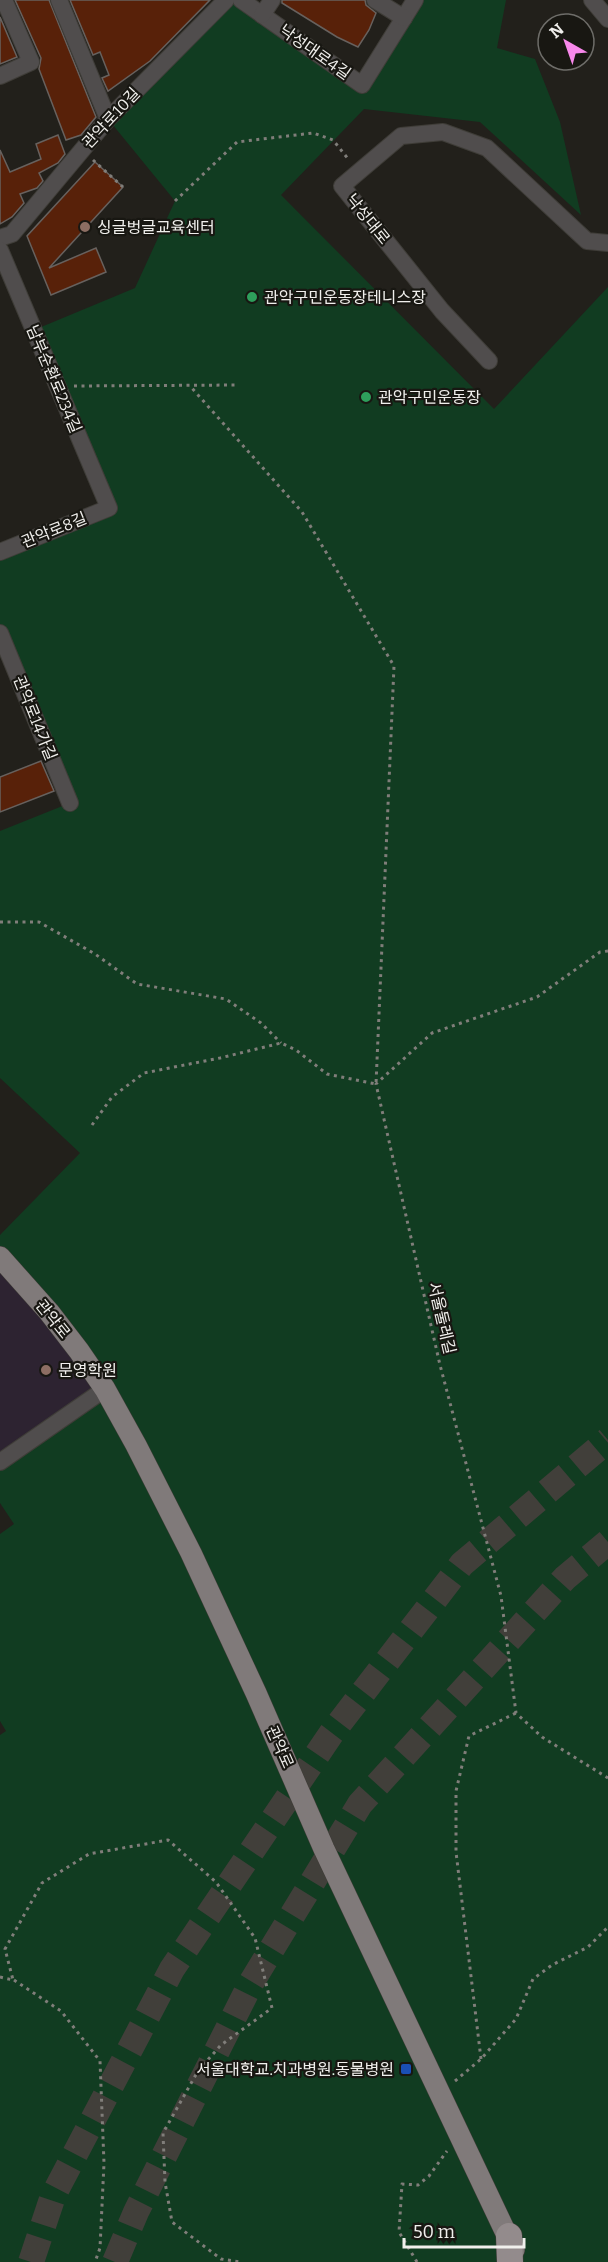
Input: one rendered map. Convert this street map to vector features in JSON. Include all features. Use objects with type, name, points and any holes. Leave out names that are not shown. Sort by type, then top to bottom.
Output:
[{"type":"highway","points":[[509,2236],[510,2262]]},
{"type":"main road","name":"관악로","points":[[0,1257],[49,1312],[105,1389],[191,1553],[256,1693],[324,1849],[509,2236],[519,2262]]},
{"type":"street","points":[[0,76],[31,62],[4,0]]},
{"type":"street","points":[[59,0],[108,119]]},
{"type":"street","name":"관악로10길","points":[[0,238],[12,234],[108,119],[226,0]]},
{"type":"street","name":"낙성대로4길","points":[[242,0],[362,85],[416,0]]},
{"type":"street","name":"낙성대로4길","points":[[262,15],[272,0]]},
{"type":"street","points":[[375,0],[404,18]]},
{"type":"street","points":[[592,0],[608,18]]},
{"type":"street","name":"낙성대로","points":[[489,361],[442,311],[342,186],[401,136],[443,132],[487,148],[586,241],[608,243]]},
{"type":"street","name":"남부순환로234길","points":[[0,250],[109,508]]},
{"type":"street","name":"관악로8길","points":[[0,552],[109,508]]},
{"type":"street","name":"관악로14가길","points":[[0,633],[70,803]]},
{"type":"street","points":[[0,1462],[105,1389]]},
{"type":"path","points":[[175,201],[237,142],[314,133],[333,140],[358,172]]},
{"type":"path","points":[[82,150],[123,187]]},
{"type":"path","points":[[57,386],[238,385]]},
{"type":"path","name":"서울둘레길","points":[[190,386],[302,512],[394,666],[376,1084],[440,1365],[501,1596],[516,1713]]},
{"type":"path","points":[[0,922],[39,922],[95,954],[137,984],[226,999],[261,1023],[281,1043],[296,1050],[327,1074],[376,1084],[432,1033],[537,997],[600,952],[608,951]]},
{"type":"path","points":[[92,1125],[112,1097],[144,1072],[219,1058],[281,1043]]},
{"type":"path","points":[[481,2060],[456,1852],[456,1791],[470,1736],[516,1713],[542,1737],[608,1778]]},
{"type":"path","points":[[13,1980],[5,1949],[42,1882],[89,1854],[168,1840],[216,1882],[255,1938],[272,2008],[221,2045],[198,2071],[163,2133],[165,2182],[172,2222],[221,2259],[240,2262]]},
{"type":"path","points":[[440,2093],[481,2060],[516,2019],[533,1979],[552,1965],[588,1947],[608,1927]]},
{"type":"path","points":[[0,1977],[13,1980],[61,2011],[100,2061],[105,2163],[100,2248],[95,2262]]},
{"type":"path","points":[[417,2262],[399,2232],[402,2184],[418,2185],[429,2176],[459,2132]]},
{"type":"shaded area","name":"문영학원","points":[[0,1257],[105,1389],[0,1462]]},
{"type":"green space","points":[[226,0],[241,0],[362,85],[415,0],[506,0],[497,48],[535,59],[536,72],[540,72],[560,122],[581,215],[480,122],[364,109],[281,195],[494,409],[608,287],[608,2262],[0,2262],[0,1735],[6,1731],[0,1721],[0,1534],[14,1524],[0,1503],[0,1462],[105,1389],[0,1257],[0,1235],[80,1153],[0,1078],[0,831],[70,803],[0,633],[0,552],[109,508],[34,330],[135,288],[175,201],[108,119]]},
{"type":"building","points":[[15,0],[49,0],[96,117],[81,135],[66,140],[39,69],[41,58]]},
{"type":"building","points":[[70,0],[210,0],[150,61],[108,91],[102,78],[109,75],[100,52],[93,55]]},
{"type":"building","points":[[282,0],[365,0],[366,5],[376,13],[358,47],[337,37],[282,3]]},
{"type":"building","points":[[0,17],[17,57],[0,64]]},
{"type":"building","points":[[58,135],[65,154],[58,163],[39,173],[43,181],[37,188],[20,194],[24,203],[12,217],[0,224],[0,150],[10,172],[41,159],[36,144]]},
{"type":"building","points":[[95,162],[123,187],[49,268],[96,248],[106,272],[51,295],[27,236]]},
{"type":"building","points":[[41,761],[54,791],[0,812],[0,777]]},
{"type":"tunnel","points":[[31,2262],[53,2196],[172,1969],[331,1734],[462,1564],[608,1440]]},
{"type":"tunnel","points":[[115,2262],[136,2212],[251,1983],[360,1804],[565,1578],[608,1542]]},
{"type":"place","name":"싱글벙글교육센터","points":[[85,227]]},
{"type":"place","name":"관악구민운동장테니스장","points":[[252,297]]},
{"type":"place","name":"관악구민운동장","points":[[366,397]]},
{"type":"place","name":"문영학원","points":[[46,1370]]},
{"type":"place","name":"서울대학교.치과병원.동물병원","points":[[406,2069]]}]
